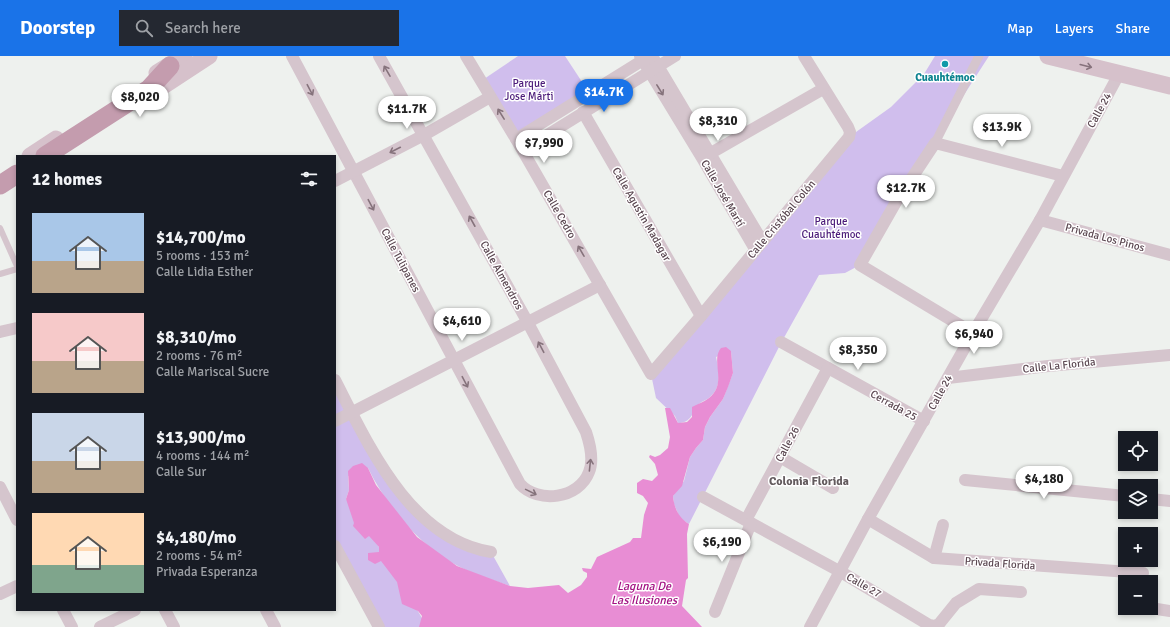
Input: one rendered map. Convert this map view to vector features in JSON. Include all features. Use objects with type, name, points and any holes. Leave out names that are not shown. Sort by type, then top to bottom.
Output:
[{"type":"highway","points":[[47,155],[149,88],[177,61]]},
{"type":"highway","points":[[0,185],[16,175]]},
{"type":"main road","points":[[58,155],[209,56]]},
{"type":"main road","points":[[1048,56],[1170,86]]},
{"type":"main road","points":[[32,155],[177,61]]},
{"type":"main road","points":[[0,176],[16,165]]},
{"type":"main road","points":[[0,192],[16,182]]},
{"type":"street","name":"Calle Tulipanes","points":[[292,56],[520,484],[527,490],[540,496],[552,497],[566,494]]},
{"type":"street","name":"Calle Almendros","points":[[379,56],[527,321],[582,424],[589,442],[591,460],[589,472],[581,483],[566,494]]},
{"type":"street","name":"Calle Cedro","points":[[466,56],[523,150],[651,374]]},
{"type":"street","points":[[516,139],[648,61],[675,56]]},
{"type":"street","name":"Calle Cristóbal Colón","points":[[651,374],[849,137],[850,132],[848,127],[823,89],[804,56]]},
{"type":"street","points":[[973,333],[860,265],[896,202],[935,143],[979,56]]},
{"type":"street","points":[[523,150],[584,112],[648,61]]},
{"type":"street","name":"Calle José Martí","points":[[648,61],[759,245]]},
{"type":"street","name":"Calle 24","points":[[810,627],[841,572],[868,518],[973,333],[1040,220],[1119,74]]},
{"type":"street","points":[[706,155],[823,89]]},
{"type":"street","points":[[336,180],[424,135],[490,97]]},
{"type":"street","name":"Calle Agustín Madagar","points":[[584,112],[701,316]]},
{"type":"street","points":[[935,143],[1063,176]]},
{"type":"street","name":"Privada Los Pinos","points":[[1040,220],[1170,255]]},
{"type":"street","points":[[336,420],[600,284]]},
{"type":"street","points":[[0,332],[16,328]]},
{"type":"street","name":"Cerrada 25","points":[[780,342],[924,421]]},
{"type":"street","name":"Calle La Florida","points":[[948,378],[1048,366],[1170,355]]},
{"type":"street","name":"Calle 26","points":[[716,612],[748,522],[780,457],[828,368]]},
{"type":"street","points":[[336,382],[388,475],[418,514],[453,540],[472,548],[491,552]]},
{"type":"street","points":[[780,457],[833,488]]},
{"type":"street","points":[[965,480],[1118,495]]},
{"type":"street","points":[[0,487],[16,518]]},
{"type":"street","name":"Calle 27","points":[[703,497],[841,572],[930,625],[934,626],[939,624],[956,603],[979,589],[1021,592]]},
{"type":"street","points":[[1158,500],[1170,501]]},
{"type":"street","name":"Privada Florida","points":[[868,518],[934,558],[1143,574]]},
{"type":"street","points":[[934,558],[943,525]]},
{"type":"street","points":[[336,548],[379,627]]},
{"type":"street","points":[[0,594],[16,586]]},
{"type":"street","points":[[1158,609],[1170,611]]},
{"type":"street","points":[[64,611],[72,627]]},
{"type":"street","points":[[100,627],[133,611]]},
{"type":"street","points":[[166,611],[174,627]]},
{"type":"street","points":[[267,611],[275,627]]},
{"type":"lane","points":[[0,228],[16,264]]},
{"type":"lane","points":[[0,274],[16,269]]},
{"type":"green space","name":"Parque Jose Márti","points":[[518,56],[565,56],[588,91],[519,136],[484,79]]},
{"type":"green space","name":"Parque Cuauhtémoc","points":[[935,56],[989,56],[922,160],[860,265],[845,273],[819,275],[781,343],[689,524],[680,518],[674,504],[673,496],[684,481],[690,457],[703,440],[705,427],[710,417],[723,399],[733,373],[731,351],[716,357],[719,378],[714,393],[699,404],[691,417],[682,423],[678,423],[675,416],[656,398],[651,374],[849,137],[891,107],[924,74]]},
{"type":"green space","points":[[336,382],[352,412],[423,518],[491,552],[510,586],[458,566],[430,548],[394,510],[375,482],[368,468],[348,476],[349,490],[346,499],[379,547],[407,600],[415,606],[427,627],[379,627],[336,548]]},
{"type":"water","name":"Laguna De Las Ilusiones","points":[[726,347],[731,351],[733,373],[723,399],[710,417],[705,427],[703,440],[690,457],[682,486],[673,496],[675,505],[682,519],[689,524],[687,534],[688,578],[686,580],[682,606],[702,627],[419,627],[422,616],[418,611],[402,604],[397,582],[381,561],[375,564],[368,560],[368,553],[379,552],[379,547],[369,536],[365,539],[353,526],[354,523],[346,499],[349,490],[348,471],[353,466],[362,463],[368,468],[376,485],[417,537],[457,566],[510,586],[528,588],[559,585],[568,593],[581,585],[587,577],[587,573],[583,571],[582,568],[591,569],[597,557],[630,542],[633,538],[641,538],[644,515],[648,503],[643,496],[637,493],[637,483],[643,479],[652,481],[658,475],[655,464],[649,457],[650,455],[655,457],[660,455],[668,448],[670,437],[665,408],[670,408],[678,423],[687,422],[692,417],[692,407],[709,398],[715,392],[718,379],[718,353],[721,348]]},
{"type":"place","name":"Cuauhtémoc","points":[[945,64]]},
{"type":"district","name":"Colonia Florida","points":[[809,481]]}]
